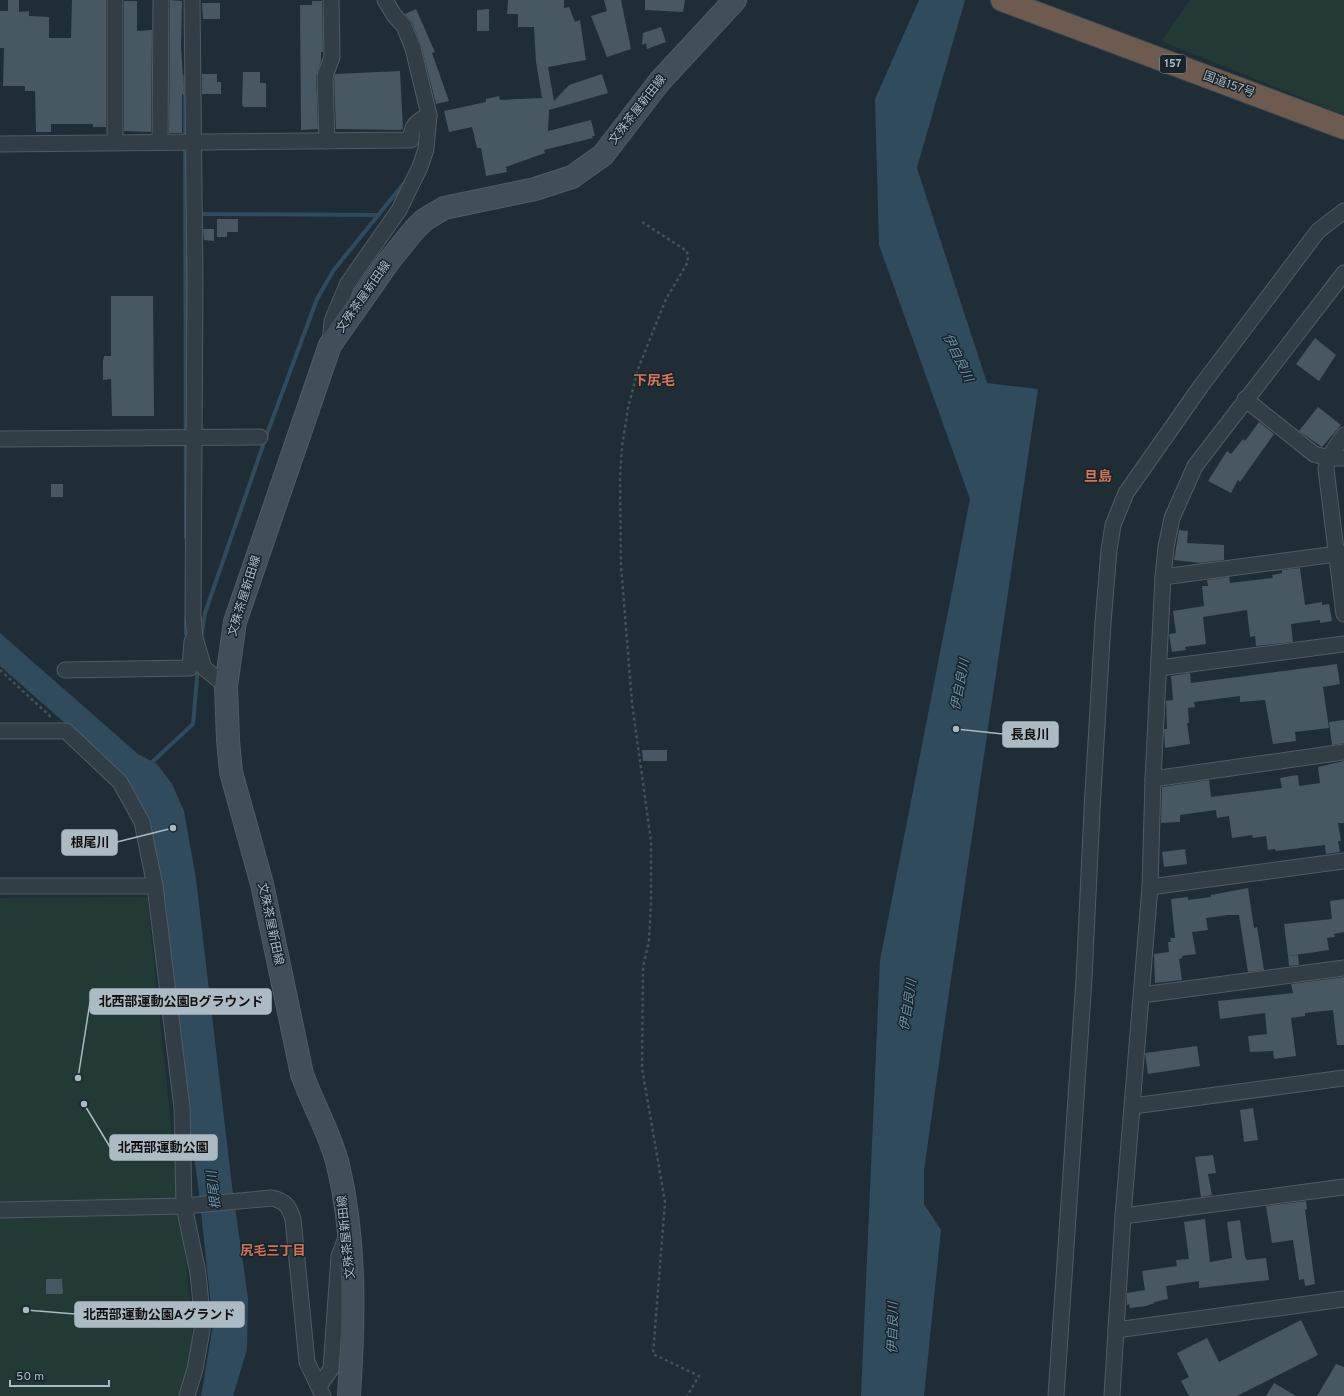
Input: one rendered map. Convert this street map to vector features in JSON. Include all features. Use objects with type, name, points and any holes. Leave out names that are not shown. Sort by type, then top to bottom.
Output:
[{"type":"highway","name":"国道157号","points":[[1002,0],[1344,128]]},
{"type":"main road","name":"文殊茶屋新田線","points":[[349,1396],[353,1326],[351,1260],[338,1165],[329,1136],[309,1095],[302,1074],[262,884],[231,772],[226,686],[235,622],[330,345],[389,261],[424,220],[444,208],[535,189],[572,177],[603,155],[660,81],[735,0]]},
{"type":"street","points":[[115,0],[115,142]]},
{"type":"street","points":[[160,142],[161,0]]},
{"type":"street","points":[[64,670],[190,668],[193,616],[194,437],[192,0]]},
{"type":"street","points":[[327,141],[325,76],[332,58],[331,0]]},
{"type":"street","points":[[330,345],[332,321],[348,282],[399,210],[420,167],[426,148],[429,115],[413,48],[404,26],[394,15],[386,0]]},
{"type":"street","points":[[0,144],[411,140],[411,129],[416,122],[429,115]]},
{"type":"street","points":[[1056,1396],[1064,1254],[1082,1011],[1103,623],[1113,525],[1126,493],[1259,307],[1318,231],[1344,212]]},
{"type":"street","points":[[1112,1396],[1123,1216],[1150,886],[1158,668],[1166,547],[1172,518],[1195,466],[1245,399],[1344,273]]},
{"type":"street","points":[[1245,399],[1314,454],[1328,458],[1344,458]]},
{"type":"street","points":[[1344,435],[1328,458],[1326,470],[1340,554],[1344,614]]},
{"type":"street","points":[[0,439],[260,437]]},
{"type":"street","points":[[1163,577],[1340,554]]},
{"type":"street","points":[[193,616],[195,638],[204,668],[226,686]]},
{"type":"street","points":[[1158,668],[1344,644]]},
{"type":"street","points":[[0,731],[66,730],[120,782],[142,822],[155,886],[182,1108],[184,1206],[198,1273],[202,1330],[195,1369],[187,1396]]},
{"type":"street","points":[[1153,779],[1344,752]]},
{"type":"street","points":[[1150,886],[1344,861]]},
{"type":"street","points":[[0,886],[155,886]]},
{"type":"street","points":[[1142,995],[1344,968]]},
{"type":"street","points":[[1133,1106],[1344,1078]]},
{"type":"street","points":[[1123,1216],[1344,1187]]},
{"type":"street","points":[[0,1210],[184,1206],[247,1198],[272,1198],[282,1200],[290,1208],[293,1219],[307,1362],[321,1391]]},
{"type":"street","points":[[321,1391],[331,1369],[338,1256],[348,1232]]},
{"type":"street","points":[[1116,1330],[1344,1299]]},
{"type":"path","points":[[642,222],[687,251],[688,262],[666,299],[638,369],[628,408],[622,447],[620,478],[621,565],[632,703],[651,841],[649,941],[643,967],[642,1068],[665,1202],[653,1354],[699,1376],[687,1396]]},
{"type":"path","points":[[0,670],[66,730]]},
{"type":"green space","points":[[1190,0],[1344,0],[1344,115],[1161,41]]},
{"type":"green space","points":[[147,897],[191,1311],[193,1347],[179,1396],[0,1396],[0,898]]},
{"type":"water","name":"伊自良川","points":[[919,0],[965,0],[917,168],[987,383],[1038,389],[924,1171],[924,1204],[941,1230],[924,1396],[861,1396],[880,960],[970,499],[879,245],[875,99]]},
{"type":"water","points":[[0,633],[138,754],[157,764],[172,784],[184,811],[196,879],[232,1186],[248,1298],[247,1350],[233,1396],[201,1396],[213,1325],[199,1193],[149,818],[124,775],[0,666]]},
{"type":"building","points":[[8,0],[19,0],[19,12],[29,11],[29,16],[49,17],[49,38],[71,38],[72,0],[106,0],[106,127],[93,127],[93,124],[51,124],[51,132],[36,132],[35,91],[25,91],[25,86],[3,86],[4,48],[0,48],[0,11],[8,11]]},
{"type":"building","points":[[170,0],[182,1],[181,47],[184,94],[182,94],[182,133],[169,133]]},
{"type":"building","points":[[508,0],[564,0],[564,8],[569,7],[575,22],[580,20],[586,60],[548,67],[554,101],[569,85],[602,74],[608,93],[549,110],[548,131],[591,120],[595,136],[592,136],[593,138],[544,150],[545,153],[506,167],[507,172],[486,176],[481,148],[477,148],[472,127],[449,132],[444,111],[486,102],[486,99],[499,96],[500,100],[542,98],[536,62],[534,27],[518,27],[518,14],[507,14]]},
{"type":"building","points":[[604,0],[621,0],[631,49],[607,57],[591,16],[607,11]]},
{"type":"building","points":[[645,0],[685,0],[683,12],[645,10]]},
{"type":"building","points":[[124,1],[137,1],[137,31],[152,30],[151,132],[124,131]]},
{"type":"building","points":[[312,1],[322,1],[323,52],[321,52],[321,61],[316,76],[318,129],[301,130],[300,5],[312,5]]},
{"type":"building","points":[[202,3],[220,3],[220,19],[203,19]]},
{"type":"building","points":[[416,9],[435,52],[432,53],[449,101],[436,104],[421,45],[412,22],[405,14]]},
{"type":"building","points":[[489,9],[489,31],[477,31],[477,10]]},
{"type":"building","points":[[661,27],[666,42],[647,49],[646,43],[642,45],[643,33]]},
{"type":"building","points":[[400,71],[403,129],[336,129],[335,74]]},
{"type":"building","points":[[243,72],[260,72],[260,83],[266,83],[266,107],[244,107],[242,105]]},
{"type":"building","points":[[202,74],[217,74],[217,82],[221,82],[221,94],[202,94]]},
{"type":"building","points":[[217,219],[238,219],[238,232],[227,232],[227,237],[217,237]]},
{"type":"building","points":[[203,229],[214,229],[214,241],[204,240]]},
{"type":"building","points":[[111,296],[153,296],[154,416],[112,416],[111,379],[103,380],[104,356],[111,356]]},
{"type":"building","points":[[1315,338],[1336,355],[1319,381],[1296,364]]},
{"type":"building","points":[[1318,407],[1341,425],[1322,447],[1299,431]]},
{"type":"building","points":[[1259,422],[1274,434],[1240,482],[1238,480],[1231,493],[1208,481],[1227,451],[1231,454],[1243,439],[1245,441]]},
{"type":"building","points":[[51,484],[63,484],[63,497],[51,497]]},
{"type":"building","points":[[1179,530],[1188,531],[1187,543],[1224,545],[1224,560],[1200,563],[1174,560]]},
{"type":"building","points":[[1300,568],[1305,605],[1322,602],[1322,605],[1329,604],[1332,621],[1320,623],[1320,620],[1291,624],[1293,642],[1256,646],[1255,636],[1250,637],[1247,610],[1203,617],[1206,644],[1185,647],[1186,650],[1172,652],[1169,634],[1176,633],[1173,611],[1204,606],[1202,586],[1208,586],[1207,580],[1229,577],[1230,583],[1273,578],[1272,575],[1282,573],[1282,570]]},
{"type":"building","points":[[1337,664],[1340,684],[1323,687],[1329,728],[1295,732],[1296,741],[1273,744],[1265,700],[1240,702],[1240,696],[1194,702],[1195,707],[1188,708],[1189,723],[1187,723],[1190,744],[1165,748],[1164,729],[1167,729],[1166,701],[1173,700],[1171,676],[1190,673],[1191,683]]},
{"type":"building","points":[[1344,720],[1344,743],[1332,745],[1329,722]]},
{"type":"building","points":[[642,750],[667,750],[667,761],[643,761]]},
{"type":"building","points":[[1344,761],[1344,823],[1338,823],[1341,841],[1338,841],[1340,852],[1326,854],[1325,845],[1276,851],[1275,849],[1268,850],[1266,836],[1253,838],[1252,835],[1232,838],[1229,816],[1217,818],[1216,810],[1180,815],[1180,822],[1161,823],[1162,787],[1209,780],[1211,797],[1282,788],[1280,778],[1290,776],[1298,775],[1299,786],[1320,783],[1318,767]]},
{"type":"building","points":[[1185,849],[1187,864],[1164,867],[1162,852]]},
{"type":"building","points":[[1248,888],[1254,928],[1257,927],[1264,970],[1248,972],[1239,915],[1228,915],[1206,918],[1208,930],[1192,932],[1196,954],[1182,956],[1182,958],[1179,959],[1182,980],[1155,983],[1154,954],[1169,952],[1168,942],[1171,942],[1170,938],[1175,938],[1171,899],[1188,897],[1188,900],[1211,897],[1211,895]]},
{"type":"building","points":[[1344,899],[1344,932],[1334,934],[1335,937],[1327,938],[1329,950],[1288,956],[1284,924],[1332,919],[1330,901]]},
{"type":"building","points":[[1298,955],[1299,965],[1289,966],[1288,956]]},
{"type":"building","points":[[1344,977],[1344,1045],[1337,1045],[1333,1010],[1305,1013],[1305,1016],[1291,1018],[1296,1056],[1274,1059],[1273,1051],[1250,1052],[1248,1036],[1267,1034],[1265,1013],[1220,1019],[1218,1001],[1293,993],[1291,984]]},
{"type":"building","points":[[1197,1046],[1200,1066],[1148,1074],[1145,1053]]},
{"type":"building","points":[[1253,1108],[1258,1140],[1244,1142],[1240,1110]]},
{"type":"building","points":[[1213,1155],[1216,1173],[1208,1174],[1212,1195],[1201,1197],[1195,1157]]},
{"type":"building","points":[[1306,1201],[1307,1209],[1305,1210],[1315,1284],[1305,1286],[1304,1279],[1299,1280],[1293,1240],[1272,1243],[1266,1206]]},
{"type":"building","points":[[1205,1219],[1210,1262],[1232,1258],[1227,1222],[1240,1220],[1245,1257],[1247,1260],[1266,1258],[1269,1280],[1199,1288],[1199,1281],[1166,1286],[1168,1299],[1154,1302],[1155,1303],[1146,1306],[1130,1308],[1129,1304],[1127,1305],[1127,1293],[1145,1290],[1142,1271],[1177,1266],[1176,1260],[1189,1259],[1184,1222]]},
{"type":"building","points":[[46,1279],[62,1279],[63,1294],[46,1294]]},
{"type":"building","points":[[1301,1320],[1318,1355],[1237,1396],[1189,1396],[1181,1381],[1189,1377],[1177,1353],[1207,1338],[1219,1362]]},
{"type":"building","points":[[1336,1364],[1344,1367],[1344,1396],[1317,1396]]},
{"type":"building","points":[[1274,1383],[1296,1396],[1266,1396]]},
{"type":"waterway","points":[[185,76],[186,538]]},
{"type":"waterway","points":[[201,638],[205,613],[268,431],[317,299],[333,271],[405,182]]},
{"type":"waterway","points":[[197,214],[379,215]]},
{"type":"waterway","points":[[186,618],[186,634],[190,637]]},
{"type":"waterway","points":[[149,765],[193,724],[198,666]]},
{"type":"place","name":"長良川","points":[[956,729]]},
{"type":"place","name":"根尾川","points":[[173,828]]},
{"type":"place","name":"北西部運動公園Bグラウンド","points":[[78,1078]]},
{"type":"place","name":"北西部運動公園","points":[[84,1104]]},
{"type":"place","name":"北西部運動公園Aグランド","points":[[26,1310]]},
{"type":"district","name":"下尻毛","points":[[654,381]]},
{"type":"district","name":"旦島","points":[[1098,477]]},
{"type":"district","name":"尻毛三丁目","points":[[273,1252]]}]
